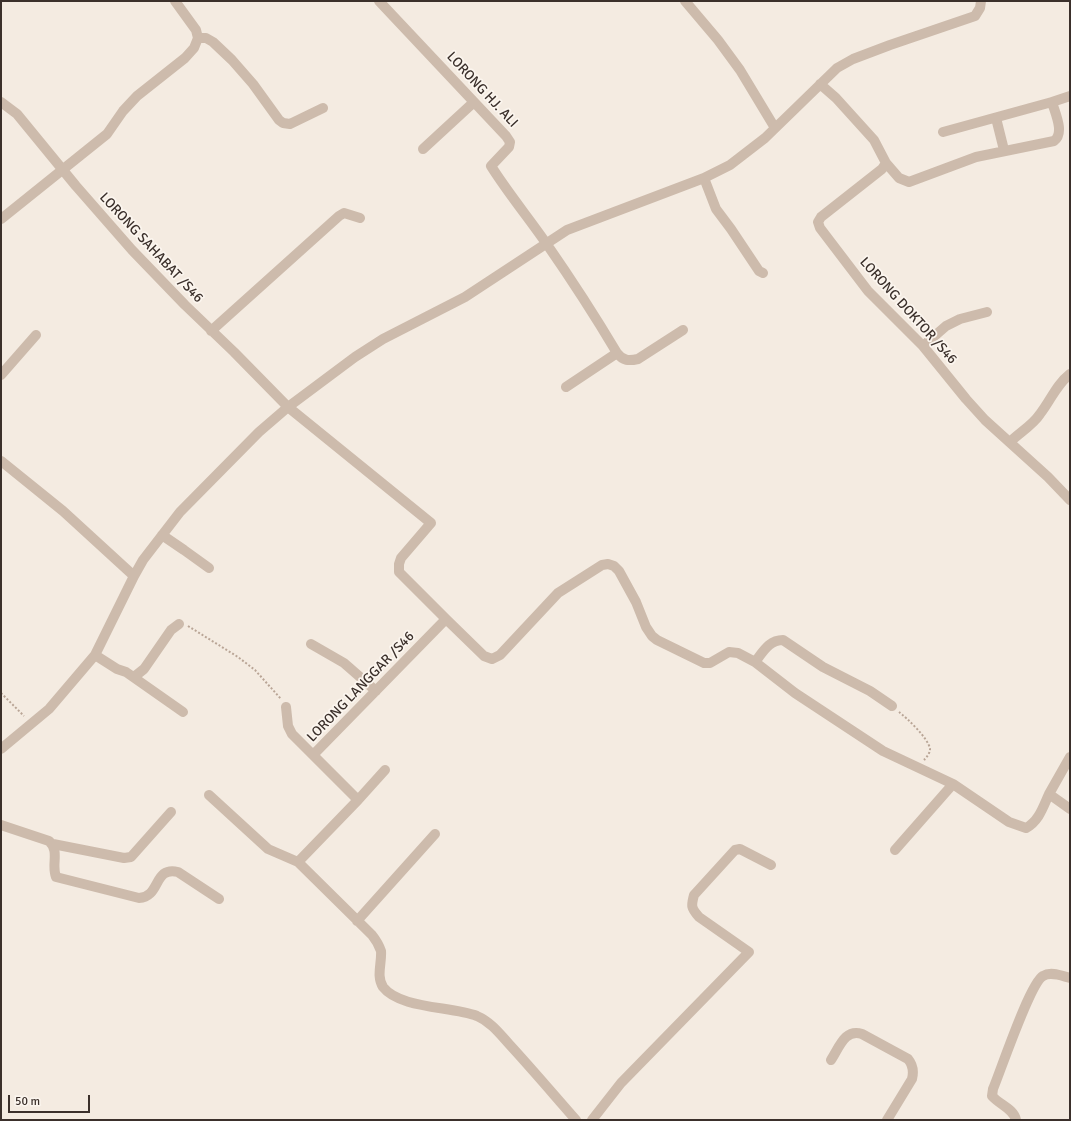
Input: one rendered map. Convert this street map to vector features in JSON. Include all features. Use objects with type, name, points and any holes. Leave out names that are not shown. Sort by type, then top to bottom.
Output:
[{"type":"street","points":[[1,219],[108,134],[123,111],[137,96],[185,58],[194,48],[198,38],[196,30],[175,1]]},
{"type":"street","name":"LORONG HJ. ALI","points":[[379,1],[506,136],[510,142],[509,147],[491,166],[546,244]]},
{"type":"street","points":[[685,1],[718,40],[735,64],[775,128]]},
{"type":"street","points":[[1,749],[49,709],[95,655],[143,560],[180,512],[259,432],[288,407],[355,357],[383,339],[465,297],[567,230],[704,178],[730,165],[765,138],[837,68],[853,59],[975,16],[980,8],[981,1]]},
{"type":"street","points":[[198,38],[206,38],[213,42],[232,60],[253,84],[279,120],[283,123],[290,124],[323,108]]},
{"type":"street","points":[[820,84],[836,98],[874,140],[886,163],[899,178],[909,182],[976,157],[1004,150],[1054,141],[1057,139],[1059,131],[1052,102]]},
{"type":"street","points":[[943,132],[1070,96]]},
{"type":"street","name":"LORONG SAHABAT /S46","points":[[1,102],[17,114],[132,250],[184,305],[288,407]]},
{"type":"street","points":[[423,149],[474,102]]},
{"type":"street","points":[[996,118],[1004,150]]},
{"type":"street","name":"LORONG DOKTOR /S46","points":[[886,163],[882,170],[821,216],[818,225],[868,291],[923,346],[985,420],[1048,477],[1070,500]]},
{"type":"street","points":[[704,178],[716,209],[759,271],[763,274]]},
{"type":"street","points":[[211,331],[339,216],[344,213],[360,218]]},
{"type":"street","points":[[546,244],[621,358],[630,361],[638,359],[683,330]]},
{"type":"street","points":[[923,346],[946,326],[960,319],[987,312]]},
{"type":"street","points":[[1,375],[36,335]]},
{"type":"street","points":[[566,387],[617,353]]},
{"type":"street","points":[[1010,442],[1039,416],[1053,392],[1063,379],[1070,374]]},
{"type":"street","points":[[288,407],[431,523],[401,558],[398,564],[399,572],[484,656],[488,658],[496,658],[558,593],[602,565],[608,564],[614,566],[619,571],[636,602],[646,627],[652,636],[657,640],[704,663],[710,663],[732,651],[738,653],[755,662],[796,693],[883,751],[953,784],[1009,822],[1026,828],[1033,824],[1070,758]]},
{"type":"street","points":[[1,461],[63,511],[134,576]]},
{"type":"street","points":[[162,535],[209,568]]},
{"type":"street","name":"LORONG LANGGAR /S46","points":[[358,800],[313,755],[446,619]]},
{"type":"street","points":[[134,678],[144,670],[172,630],[179,624]]},
{"type":"street","points":[[755,662],[771,643],[777,640],[782,640],[823,667],[870,691],[892,706]]},
{"type":"street","points":[[311,644],[344,663],[376,691]]},
{"type":"street","points":[[95,655],[117,669],[126,672],[183,712]]},
{"type":"street","points":[[286,707],[288,726],[292,734],[313,755]]},
{"type":"street","points":[[298,862],[385,770]]},
{"type":"street","points":[[895,850],[953,784]]},
{"type":"street","points":[[1049,794],[1070,809]]},
{"type":"street","points":[[209,795],[268,849],[298,862],[372,935],[381,952],[380,979],[383,987],[395,997],[414,1003],[463,1011],[479,1017],[490,1024],[576,1120]]},
{"type":"street","points":[[53,844],[124,858],[131,857],[171,812]]},
{"type":"street","points":[[1,825],[49,840],[53,844],[55,851],[54,872],[56,876],[139,898],[145,898],[151,893],[163,873],[170,870],[178,872],[219,899]]},
{"type":"street","points":[[357,921],[435,834]]},
{"type":"street","points":[[592,1120],[621,1083],[749,952],[699,917],[692,910],[694,895],[734,850],[740,849],[771,865]]},
{"type":"street","points":[[1016,1120],[1014,1112],[997,1102],[992,1096],[993,1089],[1024,1008],[1037,980],[1044,975],[1052,974],[1070,978]]},
{"type":"street","points":[[832,1060],[846,1035],[855,1032],[862,1034],[908,1059],[913,1067],[912,1079],[887,1120]]},
{"type":"path","points":[[179,624],[187,625],[238,657],[255,670],[286,707]]},
{"type":"path","points":[[1,693],[32,723]]},
{"type":"path","points":[[892,706],[912,723],[929,746],[929,753],[919,769]]}]
